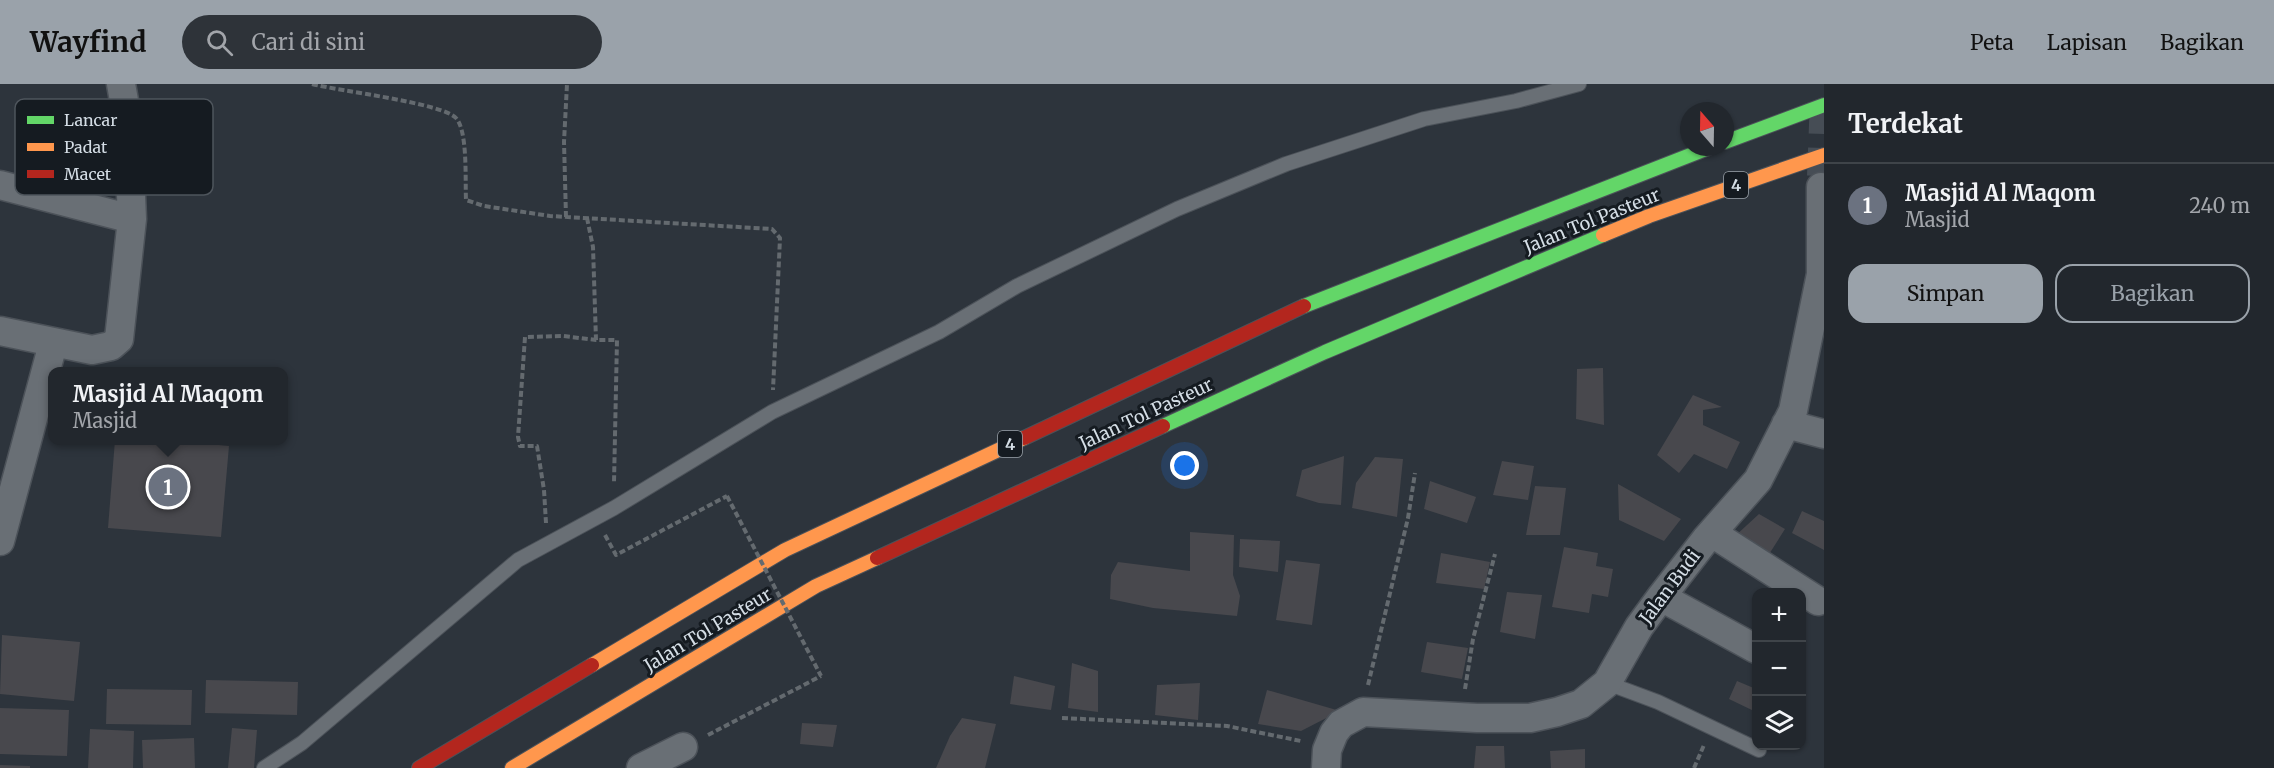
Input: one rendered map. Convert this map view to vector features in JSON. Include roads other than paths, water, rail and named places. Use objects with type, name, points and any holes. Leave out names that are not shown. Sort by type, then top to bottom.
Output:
[{"type":"highway","points":[[1734,139],[1824,105]]},
{"type":"highway","name":"Jalan Tol Pasteur","points":[[512,768],[816,586],[1325,352],[1648,216],[1824,154]]},
{"type":"highway","name":"Jalan Tol Pasteur","points":[[418,768],[785,550],[1310,303],[1688,156]]},
{"type":"street","points":[[121,84],[124,99]]},
{"type":"street","points":[[0,185],[15,189]]},
{"type":"street","name":"Jalan Budi","points":[[1327,759],[1334,733],[1341,724],[1364,712],[1530,718],[1581,704],[1607,683],[1640,627],[1661,597],[1758,480],[1793,411],[1819,313],[1821,188]]},
{"type":"street","points":[[39,195],[132,219]]},
{"type":"street","points":[[0,331],[53,344],[92,350],[111,346],[118,339],[132,219],[131,195]]},
{"type":"street","points":[[1,533],[53,344]]},
{"type":"street","points":[[1786,424],[1824,434]]},
{"type":"street","points":[[1712,533],[1818,600]]},
{"type":"street","points":[[1661,597],[1752,647]]},
{"type":"street","points":[[641,768],[683,747]]},
{"type":"lane","points":[[264,768],[302,743],[518,560],[614,508],[772,412],[939,332],[1017,286],[1177,209],[1275,169],[1424,119],[1516,101],[1579,84]]},
{"type":"lane","points":[[1607,683],[1658,702],[1752,747]]},
{"type":"tunnel","points":[[1821,176],[1824,99]]},
{"type":"place","name":"Masjid Al Maqom","points":[[168,487]]}]
